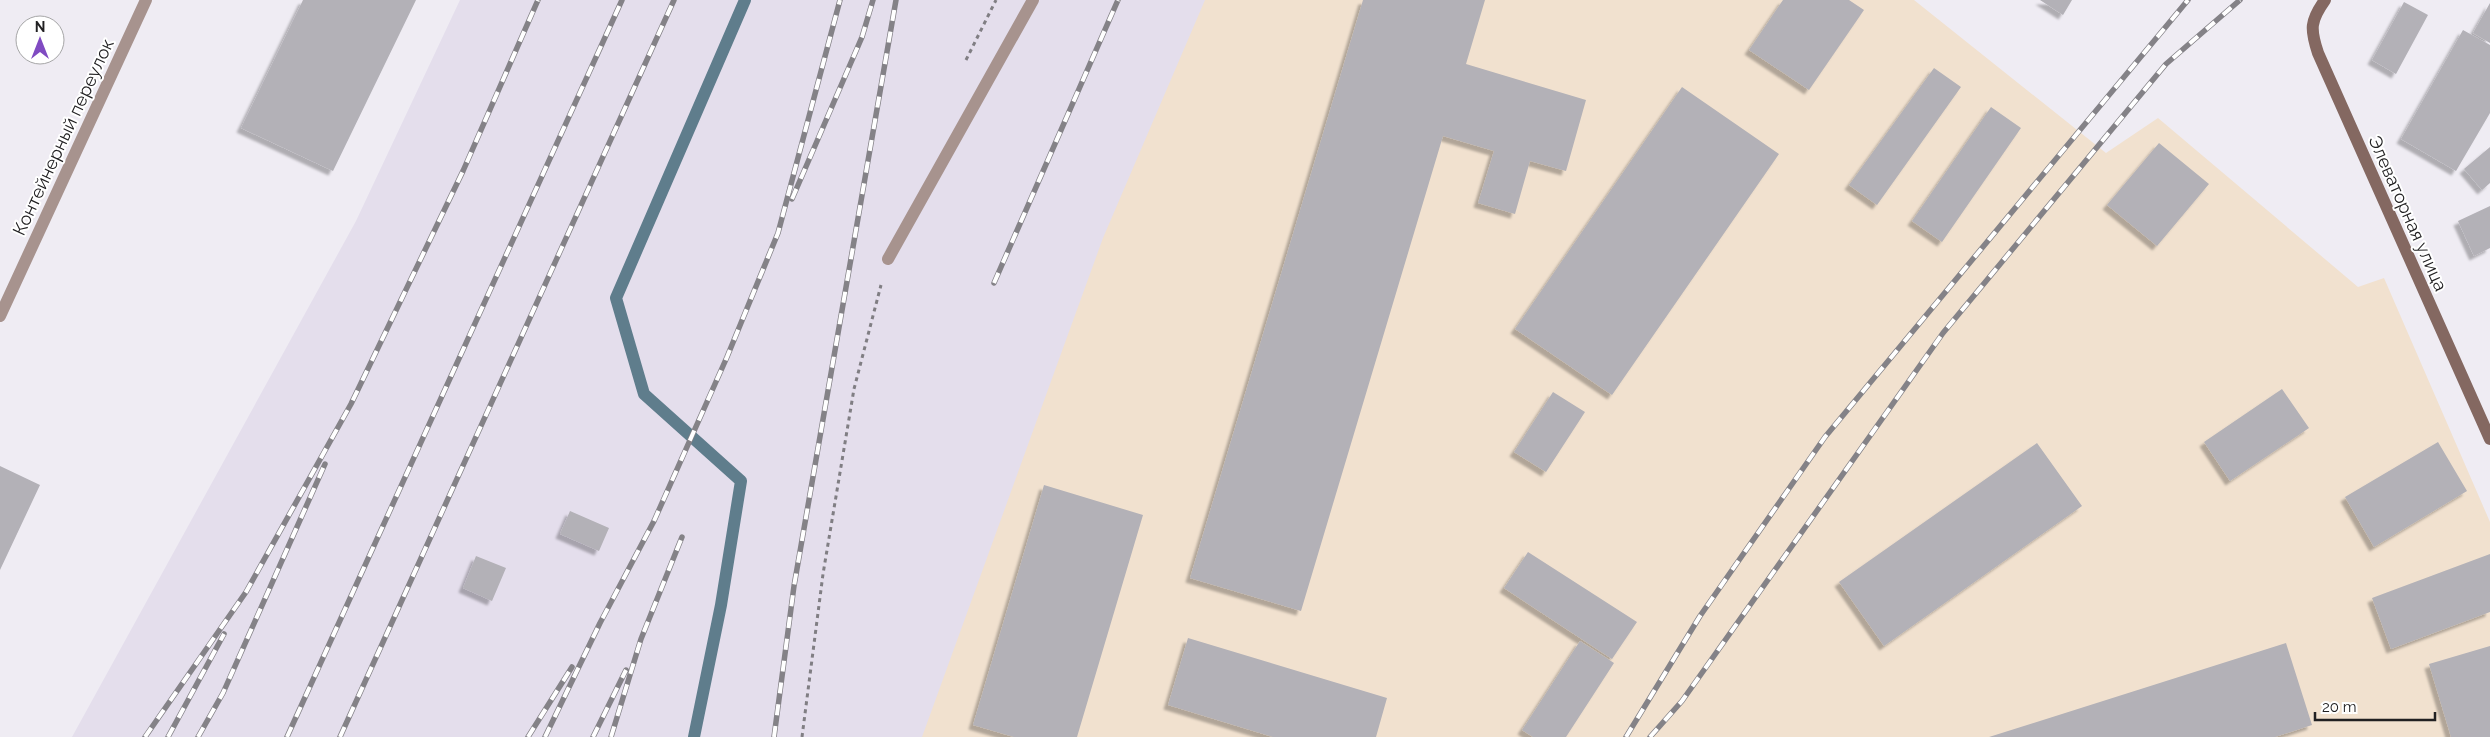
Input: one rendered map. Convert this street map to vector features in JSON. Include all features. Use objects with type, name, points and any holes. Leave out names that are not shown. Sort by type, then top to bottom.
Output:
[{"type":"main road","name":"Элеваторная улица","points":[[2325,0],[2317,11],[2311,33],[2318,53],[2490,439]]},
{"type":"street","name":"Контейнерный переулок","points":[[0,316],[146,0]]},
{"type":"street","points":[[888,259],[1033,0]]},
{"type":"path","points":[[964,62],[996,0]]},
{"type":"path","points":[[802,737],[823,574],[854,389],[888,259]]},
{"type":"shaded area","points":[[460,0],[1357,0],[1131,737],[72,737],[356,221]]},
{"type":"shaded area","points":[[1205,0],[1914,0],[2106,153],[2158,118],[2358,287],[2384,278],[2490,522],[2490,737],[922,737],[1103,238]]},
{"type":"building","points":[[303,0],[416,0],[333,171],[241,128]]},
{"type":"building","points":[[1363,0],[1485,0],[1466,64],[1586,100],[1566,171],[1530,161],[1515,214],[1478,203],[1494,151],[1443,136],[1301,611],[1190,578]]},
{"type":"building","points":[[1783,0],[1849,0],[1864,10],[1809,90],[1749,50]]},
{"type":"building","points":[[2040,0],[2072,0],[2063,15]]},
{"type":"building","points":[[2404,2],[2428,15],[2396,74],[2372,60]]},
{"type":"building","points":[[2490,3],[2490,43],[2473,33]]},
{"type":"building","points":[[2463,30],[2490,45],[2490,113],[2456,171],[2401,139]]},
{"type":"building","points":[[1934,68],[1961,87],[1877,205],[1849,185]]},
{"type":"building","points":[[1682,87],[1779,154],[1612,395],[1515,329]]},
{"type":"building","points":[[1991,107],[2021,128],[1942,242],[1912,221]]},
{"type":"building","points":[[2159,143],[2209,184],[2157,246],[2107,205]]},
{"type":"building","points":[[2490,147],[2490,183],[2482,190],[2464,169]]},
{"type":"building","points":[[2490,206],[2490,248],[2474,256],[2458,221]]},
{"type":"building","points":[[2282,389],[2309,428],[2230,481],[2204,442]]},
{"type":"building","points":[[1553,392],[1585,412],[1546,472],[1514,452]]},
{"type":"building","points":[[2438,442],[2467,491],[2374,547],[2345,497]]},
{"type":"building","points":[[2037,443],[2082,506],[1884,646],[1839,582]]},
{"type":"building","points":[[0,466],[40,485],[0,570]]},
{"type":"building","points":[[1044,485],[1143,515],[1077,737],[1014,737],[973,725]]},
{"type":"building","points":[[570,511],[609,528],[599,551],[560,534]]},
{"type":"building","points":[[1528,552],[1637,622],[1612,659],[1504,588]]},
{"type":"building","points":[[2490,554],[2490,612],[2391,649],[2372,598]]},
{"type":"building","points":[[476,556],[506,568],[492,601],[463,588]]},
{"type":"building","points":[[1188,638],[1387,698],[1376,737],[1273,737],[1168,705]]},
{"type":"building","points":[[1580,641],[1614,663],[1566,737],[1533,737],[1522,730]]},
{"type":"building","points":[[2286,643],[2312,725],[2275,737],[1989,737]]},
{"type":"building","points":[[2490,646],[2490,737],[2451,737],[2429,664]]},
{"type":"waterway","points":[[694,737],[721,605],[741,481],[644,394],[616,298],[745,0]]},
{"type":"railway","points":[[145,737],[246,592],[351,404],[463,171],[538,0]]},
{"type":"railway","points":[[287,737],[622,0]]},
{"type":"railway","points":[[340,737],[674,0]]},
{"type":"railway","points":[[545,737],[600,623],[654,521],[727,357],[778,233],[840,0]]},
{"type":"railway","points":[[792,199],[862,37],[873,0]]},
{"type":"railway","points":[[774,737],[794,586],[896,0]]},
{"type":"railway","points":[[994,283],[1118,0]]},
{"type":"railway","points":[[1626,737],[1700,616],[1825,437],[2188,0]]},
{"type":"railway","points":[[1650,737],[1682,701],[1943,333],[2166,64],[2240,0]]},
{"type":"railway","points":[[198,737],[223,693],[325,464]]},
{"type":"railway","points":[[611,737],[641,639],[682,537]]},
{"type":"railway","points":[[168,737],[224,634]]},
{"type":"railway","points":[[528,737],[572,667]]},
{"type":"railway","points":[[593,737],[626,670]]}]
